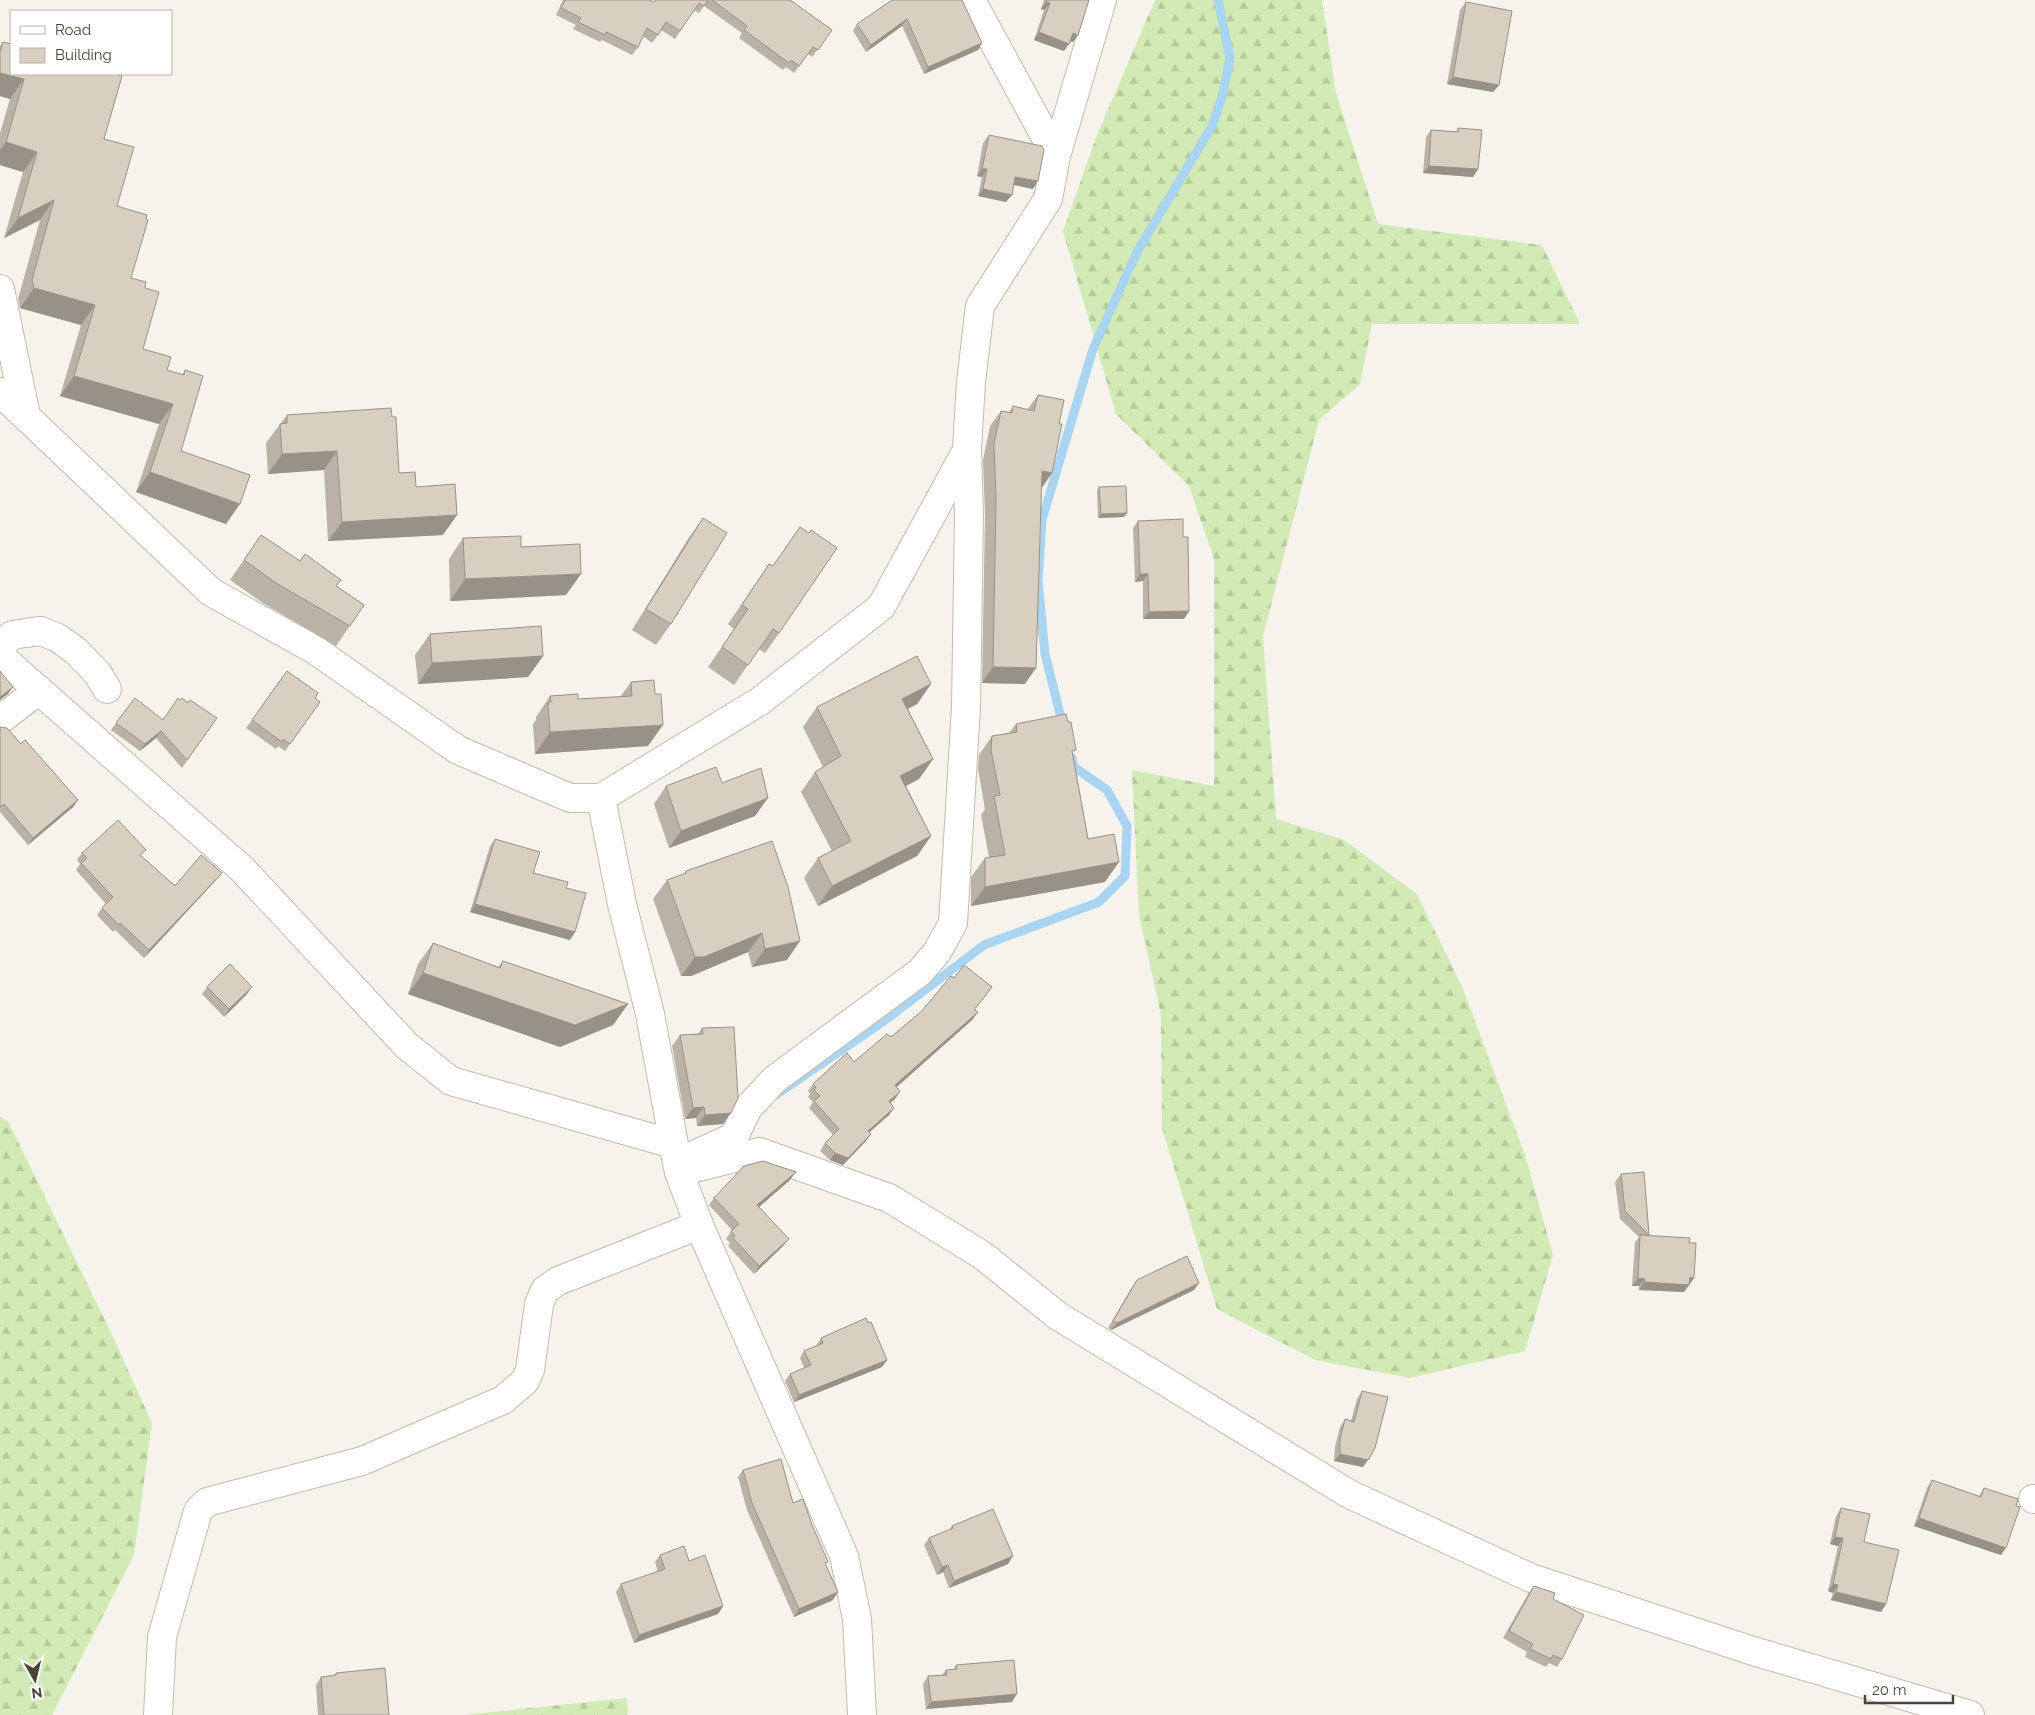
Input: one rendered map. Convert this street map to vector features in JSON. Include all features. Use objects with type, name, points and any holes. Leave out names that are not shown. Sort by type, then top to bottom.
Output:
[{"type":"street","points":[[971,0],[1056,156]]},
{"type":"street","points":[[677,1162],[734,1137],[748,1108],[775,1080],[920,972],[936,952],[953,923],[966,707],[969,514],[967,449],[971,382],[980,306],[1048,199],[1056,156],[1102,0]]},
{"type":"street","points":[[0,289],[26,416]]},
{"type":"street","points":[[0,392],[211,592],[316,650],[458,750],[570,798],[601,798],[760,701],[882,607],[967,449]]},
{"type":"street","points":[[0,647],[12,635],[41,631],[58,638],[76,651],[98,674],[107,689]]},
{"type":"street","points":[[0,656],[242,869],[407,1046],[451,1081],[673,1144],[677,1162],[699,1225],[844,1556],[857,1619],[862,1715]]},
{"type":"street","points":[[0,720],[39,690]]},
{"type":"street","points":[[601,798],[622,904],[650,1014],[677,1162]]},
{"type":"street","points":[[677,1162],[760,1152],[889,1198],[982,1255],[1058,1316],[1348,1494],[1531,1578],[1753,1650],[1970,1715]]},
{"type":"street","points":[[158,1715],[162,1637],[198,1511],[207,1502],[362,1461],[503,1400],[525,1381],[530,1370],[540,1304],[545,1290],[558,1281],[699,1225]]},
{"type":"green space","points":[[1155,0],[1322,0],[1336,93],[1378,224],[1542,245],[1580,324],[1372,324],[1360,384],[1319,420],[1263,636],[1276,819],[1344,840],[1417,894],[1463,989],[1525,1155],[1553,1255],[1525,1351],[1410,1378],[1315,1360],[1217,1309],[1162,1128],[1161,1015],[1139,915],[1132,770],[1214,786],[1214,559],[1189,486],[1116,414],[1063,231],[1097,135]]},
{"type":"green space","points":[[0,1116],[9,1123],[114,1339],[152,1423],[134,1555],[52,1715],[0,1715]]},
{"type":"green space","points":[[627,1698],[628,1715],[463,1715]]},
{"type":"building","points":[[565,0],[649,0],[654,2],[656,0],[708,0],[704,6],[699,3],[680,31],[666,22],[658,35],[647,28],[638,47],[606,32],[605,35],[578,22],[581,18],[561,8]]},
{"type":"building","points":[[712,0],[790,0],[832,30],[818,50],[813,47],[799,66],[791,60],[789,63],[744,30],[747,26]]},
{"type":"building","points":[[892,0],[962,0],[982,43],[928,67],[907,19],[871,45],[857,24]]},
{"type":"building","points":[[1047,0],[1089,0],[1078,35],[1073,33],[1069,44],[1039,32],[1050,3],[1046,2]]},
{"type":"building","points":[[1466,2],[1512,11],[1499,85],[1453,77]]},
{"type":"building","points":[[3,42],[10,44],[10,75],[122,76],[104,139],[134,147],[117,206],[147,215],[146,219],[148,220],[131,278],[146,282],[145,288],[159,292],[143,349],[171,357],[167,370],[184,375],[185,370],[203,376],[181,451],[250,475],[240,504],[150,472],[173,404],[74,376],[95,305],[34,288],[32,280],[54,200],[18,218],[37,152],[6,142],[24,79],[0,73],[0,52]]},
{"type":"building","points":[[1458,128],[1482,130],[1478,169],[1429,166],[1431,130],[1458,132]]},
{"type":"building","points":[[989,135],[1042,146],[1044,150],[1038,181],[1015,177],[1012,195],[983,189],[987,169],[982,169]]},
{"type":"building","points":[[1038,395],[1064,400],[1059,424],[1062,424],[1052,473],[1042,471],[1036,668],[993,667],[996,499],[994,444],[1001,411],[1012,413],[1013,406],[1034,411]]},
{"type":"building","points":[[391,408],[392,417],[396,417],[399,473],[415,472],[416,487],[455,484],[457,515],[342,522],[337,451],[282,454],[280,424],[287,423],[287,415]]},
{"type":"building","points":[[1126,486],[1127,513],[1101,514],[1099,487]]},
{"type":"building","points":[[703,518],[727,533],[671,624],[646,609]]},
{"type":"building","points":[[1183,519],[1183,537],[1188,537],[1189,611],[1149,612],[1148,574],[1140,574],[1138,521]]},
{"type":"building","points":[[800,527],[809,533],[811,530],[837,548],[779,633],[773,629],[748,665],[722,647],[748,609],[742,605],[769,564],[773,566]]},
{"type":"building","points":[[261,535],[300,561],[305,554],[341,580],[336,586],[364,605],[350,626],[276,583],[244,560]]},
{"type":"building","points":[[521,536],[521,547],[580,544],[581,574],[465,579],[463,538]]},
{"type":"building","points":[[541,626],[543,656],[432,663],[430,634]]},
{"type":"building","points":[[917,656],[931,684],[902,699],[933,759],[900,776],[931,836],[832,886],[818,858],[851,841],[815,772],[841,756],[817,707]]},
{"type":"building","points":[[0,671],[13,687],[0,697]]},
{"type":"building","points":[[287,671],[318,693],[315,698],[320,702],[290,744],[283,739],[282,742],[252,720]]},
{"type":"building","points":[[654,680],[655,694],[661,694],[663,725],[550,732],[548,703],[551,702],[550,696],[578,694],[578,699],[632,696],[631,682]]},
{"type":"building","points":[[135,698],[163,720],[178,698],[180,700],[182,698],[188,703],[190,700],[217,718],[187,760],[161,731],[145,744],[116,723]]},
{"type":"building","points":[[1066,714],[1068,722],[1071,722],[1076,750],[1072,751],[1088,839],[1114,834],[1119,862],[985,887],[985,858],[1005,855],[994,796],[1000,795],[991,750],[992,736],[1017,732],[1016,724]]},
{"type":"building","points":[[0,727],[7,728],[21,744],[25,740],[78,800],[33,838],[4,804],[0,807]]},
{"type":"building","points":[[716,767],[722,783],[761,768],[768,798],[681,831],[666,786]]},
{"type":"building","points":[[118,820],[146,850],[140,855],[175,886],[201,855],[222,873],[149,950],[102,908],[113,897],[81,863],[87,858],[82,853]]},
{"type":"building","points":[[495,839],[540,852],[533,873],[568,882],[566,888],[586,893],[575,932],[475,904]]},
{"type":"building","points":[[772,841],[788,887],[800,941],[765,949],[762,933],[704,957],[695,957],[667,880],[686,873],[686,871]]},
{"type":"building","points":[[433,943],[500,968],[503,961],[628,1004],[575,1025],[423,973]]},
{"type":"building","points":[[230,964],[252,987],[229,1009],[207,987]]},
{"type":"building","points":[[964,965],[992,987],[974,1010],[978,1012],[895,1085],[900,1092],[889,1101],[894,1108],[868,1131],[871,1134],[848,1158],[835,1153],[825,1143],[839,1129],[814,1101],[820,1096],[814,1090],[816,1087],[813,1084],[847,1053],[854,1062],[887,1034],[891,1037],[922,1011],[951,976],[954,978]]},
{"type":"building","points":[[734,1027],[738,1098],[731,1113],[705,1115],[704,1107],[693,1108],[680,1035],[703,1034],[702,1028]]},
{"type":"building","points":[[763,1161],[796,1172],[757,1205],[789,1239],[759,1266],[733,1238],[735,1236],[731,1231],[739,1224],[714,1198],[744,1166]]},
{"type":"building","points":[[1644,1172],[1649,1235],[1625,1211],[1621,1174]]},
{"type":"building","points":[[1640,1235],[1690,1238],[1689,1243],[1696,1243],[1694,1278],[1690,1277],[1689,1285],[1644,1282],[1645,1279],[1638,1278]]},
{"type":"building","points":[[1187,1256],[1199,1283],[1117,1323],[1113,1321],[1137,1280]]},
{"type":"building","points":[[866,1318],[868,1323],[871,1322],[887,1360],[799,1395],[790,1374],[811,1365],[804,1351],[823,1343],[821,1338]]},
{"type":"building","points":[[1362,1391],[1388,1397],[1375,1448],[1368,1460],[1340,1454],[1340,1439],[1345,1419],[1354,1422]]},
{"type":"building","points":[[781,1459],[793,1503],[803,1499],[828,1562],[825,1563],[838,1592],[799,1609],[752,1503],[743,1470]]},
{"type":"building","points":[[1932,1480],[1981,1497],[1984,1488],[2018,1499],[2016,1506],[2020,1507],[2006,1548],[1919,1518]]},
{"type":"building","points":[[1841,1508],[1870,1514],[1864,1542],[1899,1550],[1886,1604],[1836,1592],[1838,1585],[1833,1584],[1843,1538],[1835,1537]]},
{"type":"building","points":[[993,1509],[1013,1556],[954,1581],[948,1565],[942,1567],[929,1538]]},
{"type":"building","points":[[684,1546],[689,1561],[705,1555],[723,1606],[639,1635],[621,1584],[665,1569],[660,1555]]},
{"type":"building","points":[[1534,1586],[1555,1593],[1553,1599],[1584,1615],[1562,1659],[1553,1655],[1551,1659],[1530,1649],[1533,1644],[1509,1631]]},
{"type":"building","points":[[1014,1660],[1017,1694],[931,1702],[928,1676],[947,1675],[946,1670],[957,1669],[956,1665]]},
{"type":"building","points":[[385,1668],[389,1715],[324,1715],[321,1677],[336,1675],[336,1673]]},
{"type":"waterway","points":[[1063,726],[1045,654],[1038,581],[1042,520],[1093,349],[1137,252],[1212,126],[1222,97],[1230,58],[1218,0]]},
{"type":"waterway","points":[[774,1096],[884,1021],[984,945],[1099,902],[1125,876],[1127,826],[1107,790],[1074,767],[1072,758]]}]
